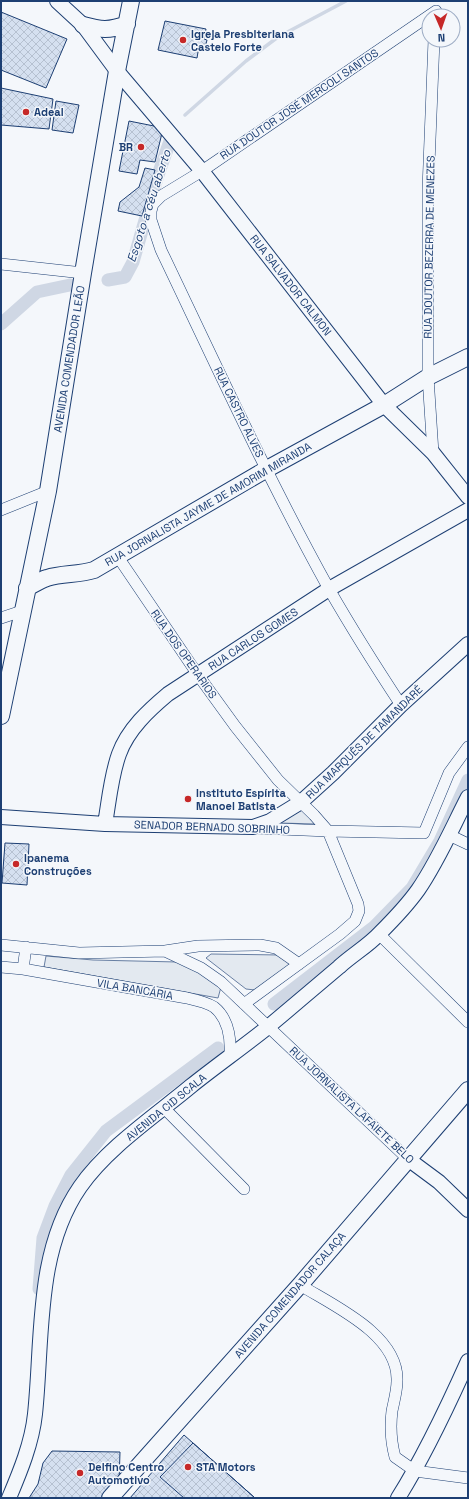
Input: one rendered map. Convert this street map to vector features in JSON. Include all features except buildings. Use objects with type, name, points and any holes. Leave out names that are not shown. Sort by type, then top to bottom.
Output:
[{"type":"main road","name":"AVENIDA COMENDADOR LEÃO","points":[[1,716],[48,491],[117,71],[131,1]]},
{"type":"main road","points":[[83,25],[106,30],[127,24]]},
{"type":"main road","name":"RUA JORNALISTA JAYME DE AMORIM MIRANDA","points":[[27,588],[46,578],[82,574],[94,570],[267,469],[384,405],[428,377],[468,357]]},
{"type":"main road","name":"AVENIDA COMENDADOR CALAÇA","points":[[110,1498],[300,1285],[468,1090]]},
{"type":"street","name":"RUA SALVADOR CALMON","points":[[57,1],[83,25],[117,71],[202,171],[384,405],[432,453],[468,497]]},
{"type":"street","name":"RUA DOUTOR JOSÉ MERCOLI SANTOS","points":[[161,196],[202,171],[421,19]]},
{"type":"street","name":"RUA DOUTOR BEZERRA DE MENEZES","points":[[432,453],[428,377],[428,189],[434,48]]},
{"type":"street","name":"RUA CASTRO ALVES","points":[[161,196],[153,204],[151,211],[152,220],[161,250],[267,469],[329,589],[401,705]]},
{"type":"street","points":[[1,264],[83,273]]},
{"type":"street","points":[[1,510],[48,491]]},
{"type":"street","name":"RUA CARLOS GOMES","points":[[105,824],[113,773],[119,753],[139,722],[168,694],[329,589],[468,510]]},
{"type":"street","name":"RUA DOS OPERARIOS","points":[[118,557],[198,675],[235,726],[278,780],[328,831]]},
{"type":"street","points":[[1,618],[22,611]]},
{"type":"street","name":"RUA MARQUÊS DE TAMANDARÉ","points":[[253,828],[270,821],[301,802],[333,773],[401,705],[468,644]]},
{"type":"street","name":"SENADOR BERNADO SOBRINHO","points":[[1,817],[105,824],[424,833],[449,773],[468,747]]},
{"type":"street","name":"AVENIDA CID SCALA","points":[[9,1498],[20,1472],[35,1416],[41,1314],[47,1272],[59,1228],[64,1215],[79,1188],[98,1164],[164,1108],[268,1027],[353,954],[379,934],[418,890],[447,841],[468,797]]},
{"type":"street","points":[[244,1004],[340,934],[355,921],[359,911],[358,904],[328,831]]},
{"type":"street","points":[[449,835],[468,844]]},
{"type":"street","points":[[379,934],[468,1022]]},
{"type":"street","points":[[1,945],[79,953],[166,951],[198,946],[260,945],[276,948],[299,964]]},
{"type":"street","points":[[23,969],[26,947]]},
{"type":"street","name":"RUA JORNALISTA LAFAIETE BELO","points":[[166,951],[212,975],[268,1027],[413,1153],[439,1182],[468,1210]]},
{"type":"street","name":"VILA BANCÁRIA","points":[[1,967],[23,969],[203,1002],[214,1007],[227,1026],[231,1043],[230,1056]]},
{"type":"street","points":[[164,1108],[244,1189]]},
{"type":"street","points":[[300,1285],[361,1322],[382,1341],[391,1354],[397,1370],[398,1382],[392,1412],[391,1439],[395,1457],[415,1471],[468,1478]]},
{"type":"street","points":[[398,1498],[415,1471],[468,1361]]},
{"type":"shaded area","points":[[304,809],[316,824],[280,823],[281,821]]},
{"type":"shaded area","points":[[211,954],[280,955],[288,961],[289,968],[255,990],[246,989],[206,958]]},
{"type":"shaded area","points":[[46,956],[93,960],[177,962],[207,973],[221,987],[218,998],[44,967]]},
{"type":"waterway","points":[[185,115],[246,61],[278,37],[346,1]]},
{"type":"waterway","name":"Esgoto a céu aberto","points":[[108,280],[125,277],[133,262],[158,175],[170,141]]},
{"type":"waterway","points":[[1,324],[37,292],[70,285]]},
{"type":"waterway","points":[[274,1004],[374,927],[412,888],[440,841],[468,780]]},
{"type":"waterway","points":[[39,1289],[43,1238],[55,1206],[71,1175],[106,1131],[218,1048]]},
{"type":"place","name":"Igreja Presbiteriana Castelo Forte","points":[[183,40]]},
{"type":"place","name":"Adeal","points":[[26,112]]},
{"type":"place","name":"BR","points":[[141,147]]},
{"type":"place","name":"Instituto Espírita Manoel Batista","points":[[188,799]]},
{"type":"place","name":"Ipanema Construções","points":[[16,864]]},
{"type":"place","name":"STA Motors","points":[[188,1467]]},
{"type":"place","name":"Delfino Centro Automotivo","points":[[80,1473]]}]
